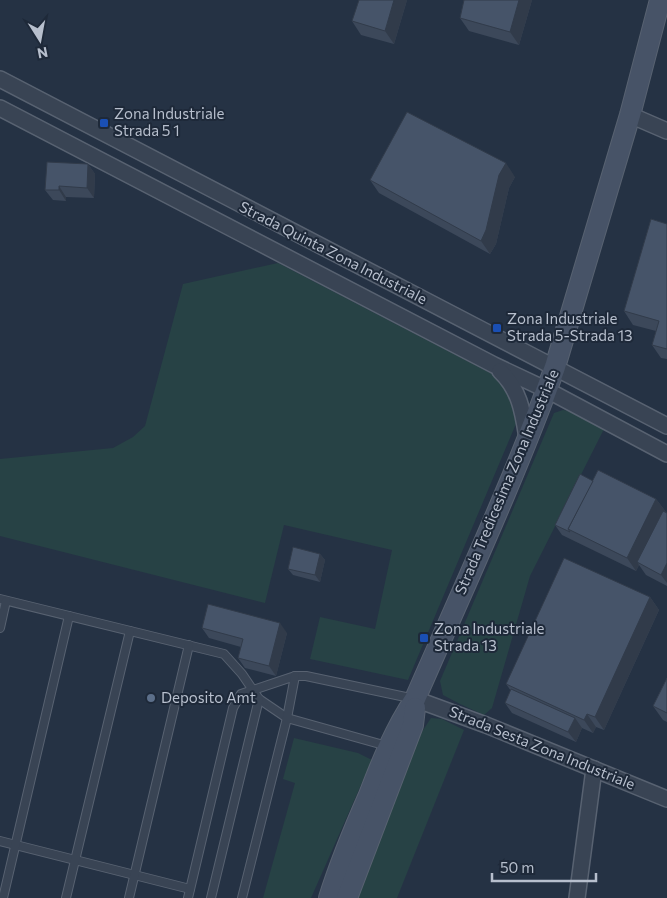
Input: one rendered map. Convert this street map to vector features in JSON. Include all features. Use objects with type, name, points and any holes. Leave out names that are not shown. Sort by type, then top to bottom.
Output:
[{"type":"main road","name":"Strada Tredicesima Zona Industriale","points":[[416,699],[547,390],[630,115],[660,0]]},
{"type":"main road","points":[[329,898],[341,862],[388,747],[401,720],[416,699]]},
{"type":"main road","points":[[347,898],[413,725],[416,699]]},
{"type":"street","name":"Strada Quinta Zona Industriale","points":[[0,80],[667,426]]},
{"type":"street","name":"Strada Quinta Zona Industriale","points":[[0,108],[547,390],[667,454]]},
{"type":"street","points":[[630,115],[667,131]]},
{"type":"street","points":[[494,364],[515,389],[523,413],[527,440]]},
{"type":"street","name":"Strada Sesta Zona Industriale","points":[[416,699],[594,768],[667,799]]},
{"type":"street","points":[[577,898],[594,768]]},
{"type":"lane","points":[[0,628],[3,600],[224,654],[242,674],[259,699],[287,718],[388,747]]},
{"type":"lane","points":[[3,898],[69,616]]},
{"type":"lane","points":[[66,898],[130,631]]},
{"type":"lane","points":[[129,898],[189,645]]},
{"type":"lane","points":[[242,898],[287,718],[295,676]]},
{"type":"lane","points":[[188,898],[233,708],[241,694],[295,676],[306,676],[416,699]]},
{"type":"lane","points":[[211,898],[259,699]]},
{"type":"lane","points":[[0,841],[190,889]]},
{"type":"green space","points":[[278,263],[498,377],[509,392],[518,419],[408,680],[310,659],[320,617],[375,629],[392,550],[284,525],[265,603],[0,536],[0,459],[113,448],[133,437],[145,426],[183,284]]},
{"type":"green space","points":[[563,410],[573,412],[605,427],[530,576],[492,708],[484,715],[443,695],[440,681],[554,413]]},
{"type":"green space","points":[[431,718],[442,719],[464,730],[397,898],[357,898],[414,744]]},
{"type":"green space","points":[[294,738],[358,753],[372,760],[311,898],[263,898],[295,783],[283,779]]},
{"type":"building","points":[[359,0],[394,0],[385,31],[352,21]]},
{"type":"building","points":[[464,0],[519,0],[510,32],[460,18]]},
{"type":"building","points":[[407,112],[506,163],[499,175],[486,230],[481,241],[370,180]]},
{"type":"building","points":[[47,162],[88,164],[87,188],[59,186],[59,190],[45,190]]},
{"type":"building","points":[[651,219],[667,224],[667,349],[652,345],[659,321],[624,311]]},
{"type":"building","points":[[598,470],[656,499],[627,558],[568,529]]},
{"type":"building","points":[[580,474],[593,481],[568,529],[570,532],[555,525]]},
{"type":"building","points":[[663,511],[667,513],[667,563],[661,575],[637,562]]},
{"type":"building","points":[[293,547],[320,554],[315,575],[288,569]]},
{"type":"building","points":[[564,558],[650,597],[595,717],[587,714],[584,720],[506,684]]},
{"type":"building","points":[[208,604],[280,623],[269,666],[238,658],[243,639],[202,628]]},
{"type":"building","points":[[667,678],[667,713],[653,706]]},
{"type":"building","points":[[511,689],[575,718],[568,732],[505,703]]},
{"type":"place","name":"Zona Industriale Strada 5 1","points":[[104,123]]},
{"type":"place","name":"Zona Industriale Strada 5-Strada 13","points":[[497,328]]},
{"type":"place","name":"Zona Industriale Strada 13","points":[[424,638]]},
{"type":"place","name":"Deposito Amt","points":[[151,698]]}]
